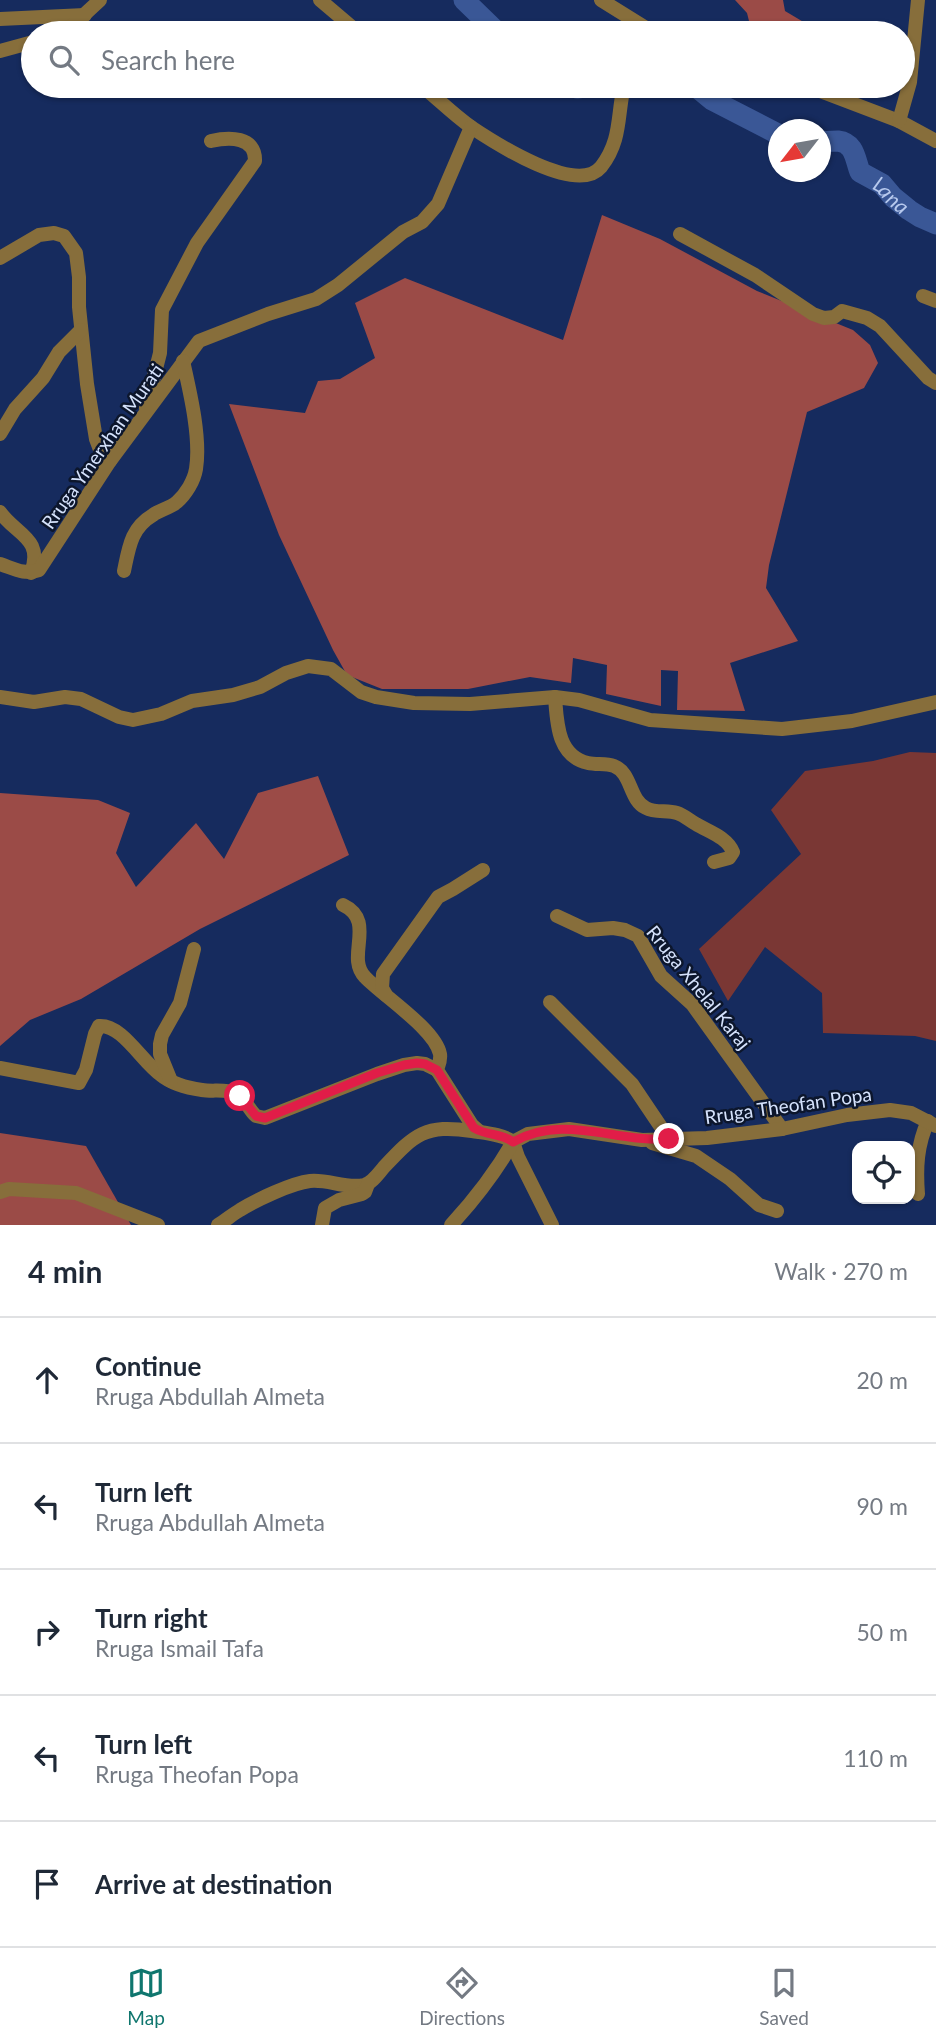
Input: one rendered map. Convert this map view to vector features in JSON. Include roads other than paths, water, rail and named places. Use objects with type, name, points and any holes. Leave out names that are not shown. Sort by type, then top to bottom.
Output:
[{"type":"street","points":[[78,21],[100,0]]},
{"type":"street","points":[[320,0],[345,21]]},
{"type":"street","points":[[601,0],[633,21]]},
{"type":"street","points":[[915,31],[918,0]]},
{"type":"street","points":[[0,19],[85,15]]},
{"type":"street","points":[[0,51],[21,45]]},
{"type":"street","points":[[436,98],[471,127],[516,153],[564,175],[585,176],[599,169],[615,141],[622,98]]},
{"type":"street","points":[[839,98],[899,121],[936,141]]},
{"type":"street","points":[[899,121],[905,98]]},
{"type":"street","points":[[184,361],[198,341],[316,299],[338,285],[403,232],[422,222],[438,204],[471,127]]},
{"type":"street","points":[[144,416],[160,354],[162,310],[201,236],[255,161],[252,146],[244,141],[225,138],[211,141]]},
{"type":"street","points":[[0,258],[39,235],[54,233],[64,236],[76,253],[87,384],[96,439],[102,455],[110,461]]},
{"type":"street","points":[[680,234],[755,275],[813,314],[824,318],[834,317],[842,311],[867,318],[880,326],[928,378],[936,383]]},
{"type":"street","points":[[0,434],[15,409],[43,378],[59,352],[81,330]]},
{"type":"street","name":"Rruga Ymerxhan Murati","points":[[31,573],[39,570],[110,461],[184,361]]},
{"type":"street","name":"Rruga Ymerxhan Murati","points":[[124,571],[130,543],[139,524],[175,503],[188,489],[196,470],[194,413],[184,361]]},
{"type":"street","name":"Rruga Ymerxhan Murati","points":[[0,512],[32,544],[35,562],[31,573]]},
{"type":"street","points":[[0,564],[20,572],[31,573]]},
{"type":"street","points":[[0,697],[34,702],[65,697],[81,699],[119,717],[133,720],[161,714],[192,701],[233,695],[260,687],[286,673],[308,666],[331,669],[361,692],[402,701],[470,704],[555,697],[579,700],[650,720],[782,729],[852,721],[936,702]]},
{"type":"street","points":[[555,697],[556,722],[566,750],[576,759],[614,766],[622,771],[643,807],[679,813],[720,837],[731,846],[733,852],[729,858],[714,862]]},
{"type":"street","points":[[387,996],[382,988],[383,974],[438,897],[483,870]]},
{"type":"street","points":[[343,905],[354,911],[358,919],[361,973],[427,1032],[436,1045],[440,1058],[437,1070]]},
{"type":"street","name":"Rruga Xhelal Karaj","points":[[557,916],[587,930],[613,928],[638,936],[661,976],[692,1004],[782,1129]]},
{"type":"street","points":[[171,1081],[160,1054],[160,1044],[162,1035],[180,1003],[194,949]]},
{"type":"street","points":[[550,1002],[632,1084],[669,1139]]},
{"type":"street","points":[[0,1068],[79,1083],[86,1070],[94,1034],[99,1026],[107,1026],[117,1030],[162,1076],[202,1090],[235,1093],[256,1116],[265,1118],[377,1073],[404,1065],[425,1064],[437,1070],[472,1125],[480,1132]]},
{"type":"street","name":"Rruga Theofan Popa","points":[[513,1142],[528,1134],[569,1129],[642,1140],[707,1138],[782,1129],[847,1115],[890,1110],[911,1113],[932,1124]]},
{"type":"street","points":[[918,1194],[920,1139],[932,1124]]},
{"type":"street","points":[[322,1225],[325,1208],[339,1200],[365,1192],[368,1184],[418,1134],[453,1128],[502,1136],[513,1142],[552,1225]]},
{"type":"street","points":[[642,1140],[696,1156],[730,1179],[759,1205],[778,1211]]},
{"type":"street","points":[[451,1225],[494,1175],[513,1142]]},
{"type":"street","points":[[218,1225],[241,1209],[298,1183],[313,1180],[348,1186],[368,1184]]},
{"type":"street","points":[[0,1192],[9,1189],[76,1193],[158,1225]]},
{"type":"waterway","name":"Lana","points":[[464,0],[486,21]]},
{"type":"waterway","name":"Lana","points":[[710,98],[768,129]]},
{"type":"waterway","name":"Lana","points":[[831,141],[848,145],[854,152],[860,172],[882,184],[909,210],[936,224]]}]
